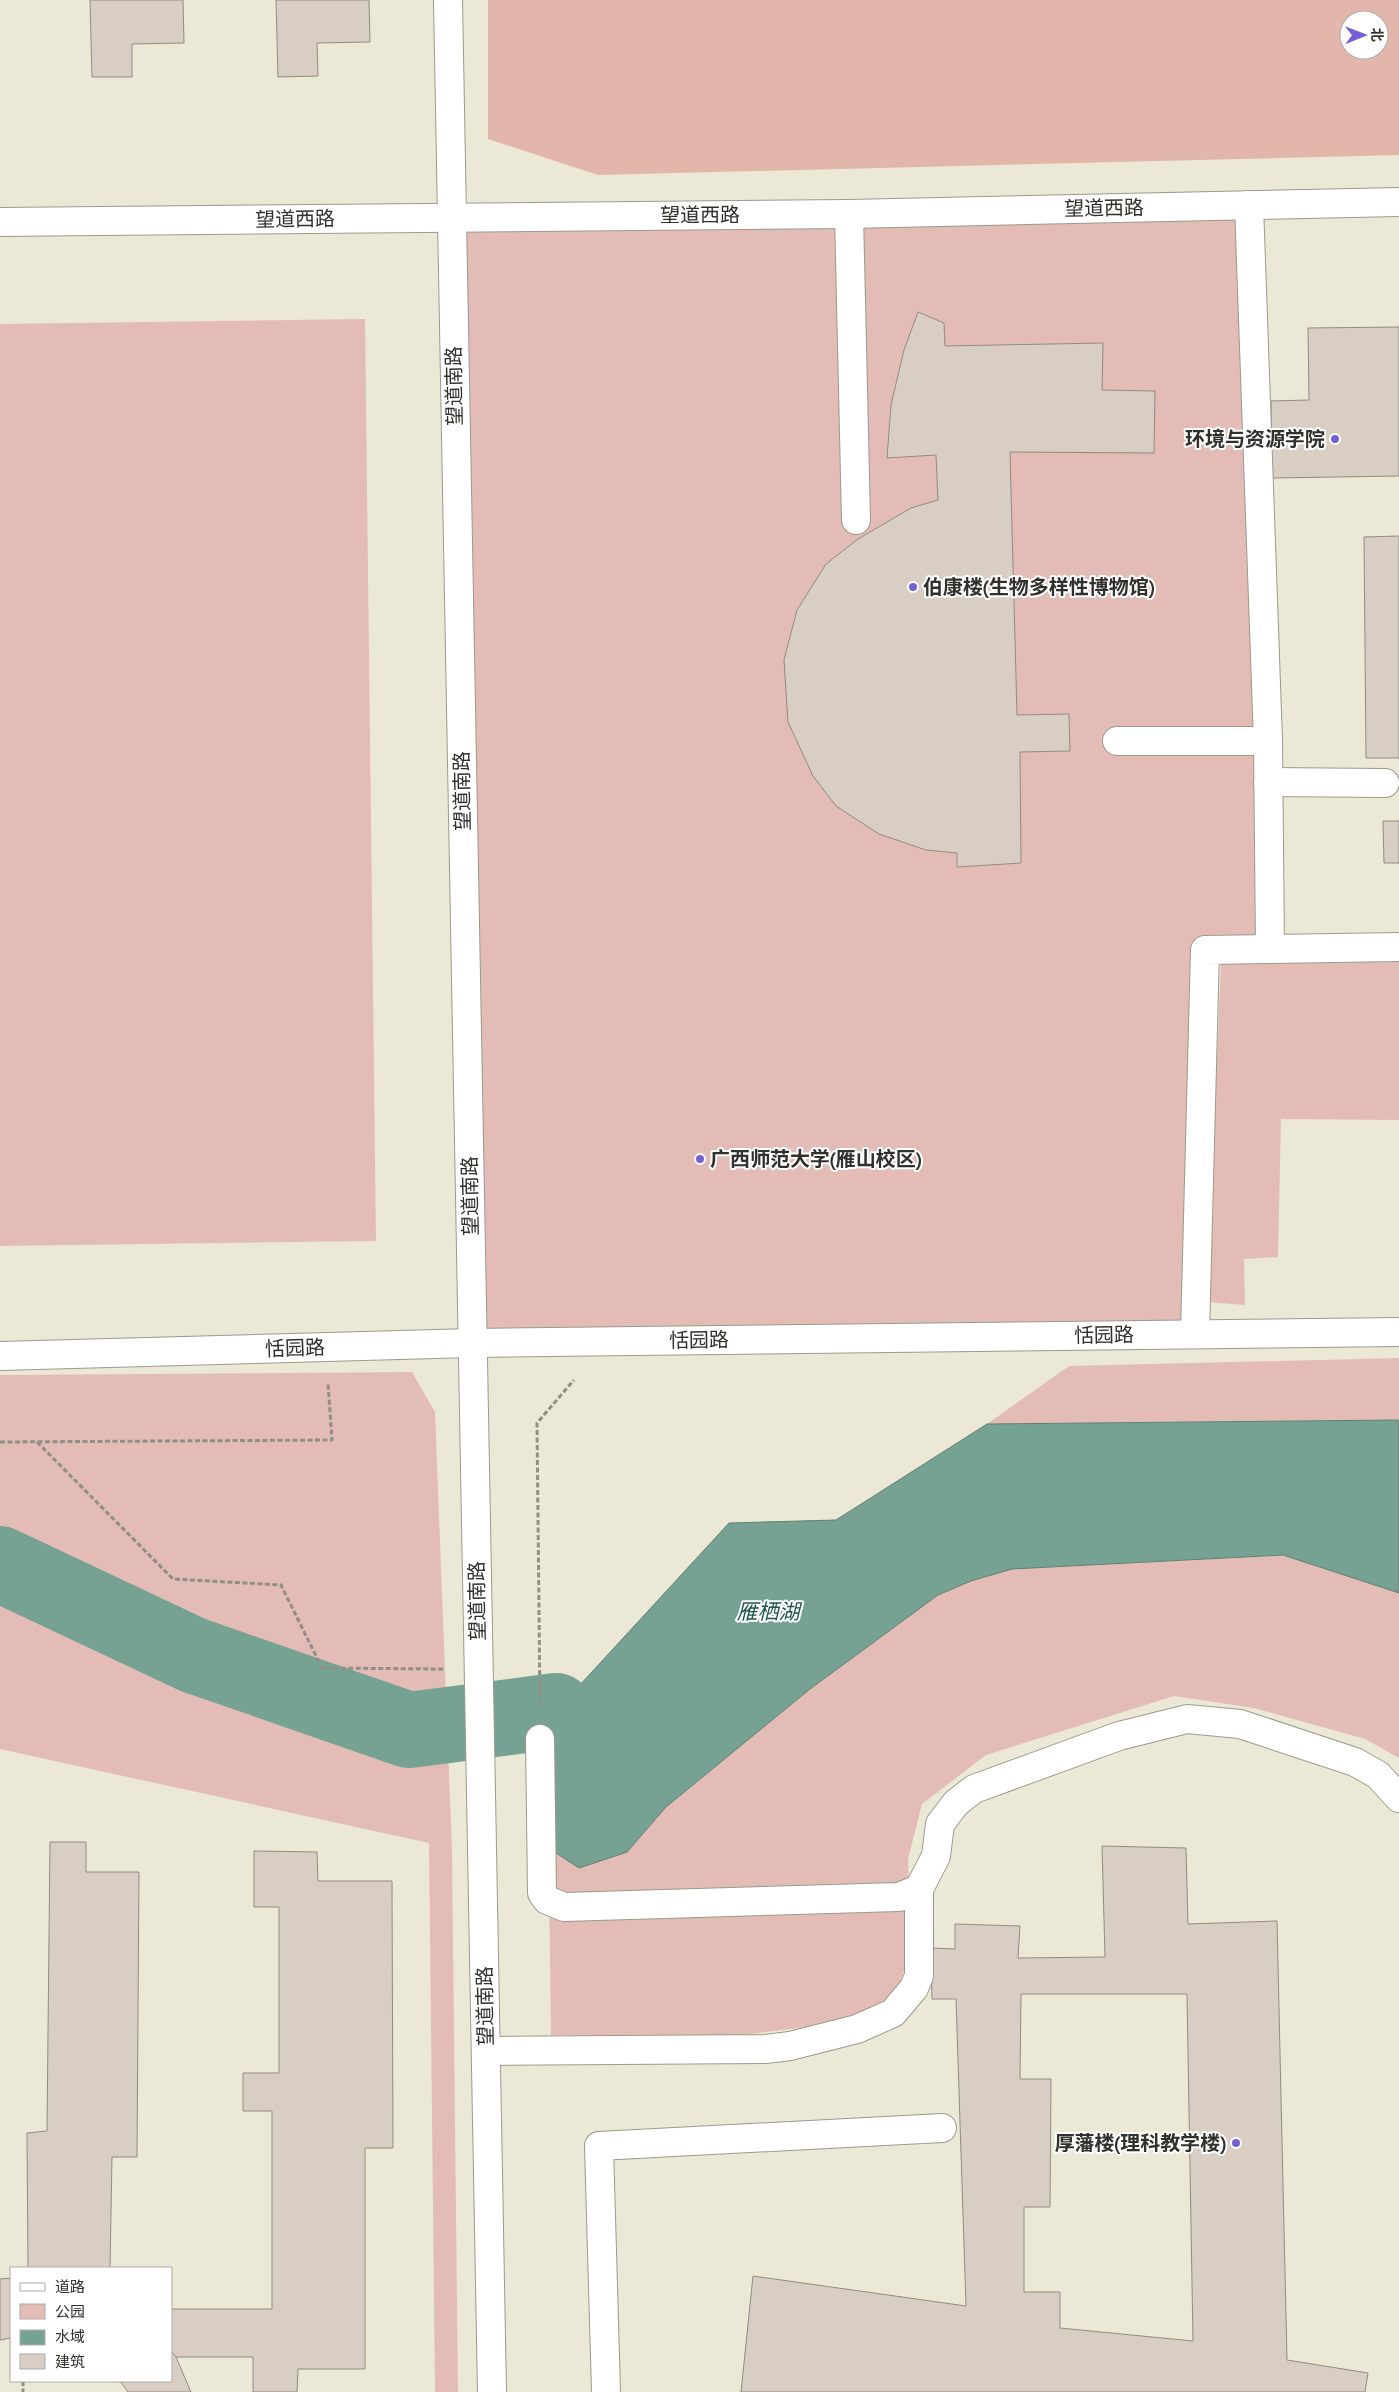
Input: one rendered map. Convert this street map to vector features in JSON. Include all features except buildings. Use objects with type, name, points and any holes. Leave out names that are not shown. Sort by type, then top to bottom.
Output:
[{"type":"street","name":"望道南路","points":[[448,0],[492,2392]]},
{"type":"street","name":"望道西路","points":[[0,222],[849,214],[1399,202]]},
{"type":"street","points":[[1249,205],[1268,741],[1270,949]]},
{"type":"street","points":[[849,214],[856,520]]},
{"type":"street","points":[[1117,741],[1268,741]]},
{"type":"street","points":[[1268,782],[1385,783]]},
{"type":"street","points":[[1195,1334],[1205,950],[1399,947]]},
{"type":"street","name":"恬园路","points":[[0,1356],[472,1343],[1399,1332]]},
{"type":"street","points":[[486,2051],[765,2049],[815,2040],[868,2025],[893,2013],[914,1988],[920,1976],[919,1889],[936,1856],[940,1824],[956,1803],[974,1789],[1119,1736],[1187,1719],[1240,1724],[1355,1762],[1378,1775],[1397,1793],[1399,1798]]},
{"type":"street","points":[[540,1739],[542,1893],[554,1904],[564,1907],[898,1897],[919,1889]]},
{"type":"street","points":[[606,2392],[599,2146],[942,2128]]},
{"type":"path","points":[[0,1442],[332,1440],[326,1347]]},
{"type":"path","points":[[539,1682],[538,1423],[572,1380],[582,1379]]},
{"type":"path","points":[[37,1442],[173,1579],[281,1585],[322,1668],[478,1670]]},
{"type":"shaded area","name":"广西师范大学(雁山校区)","points":[[0,0],[1399,0],[1399,2392],[0,2392]]},
{"type":"shaded area","points":[[488,0],[1399,0],[1399,155],[598,175],[488,139]]},
{"type":"green space","points":[[1249,205],[1270,949],[1205,950],[1195,1334],[472,1343],[451,217]]},
{"type":"green space","points":[[365,319],[376,1241],[0,1246],[0,324]]},
{"type":"green space","points":[[1399,960],[1399,1120],[1281,1119],[1278,1257],[1244,1259],[1245,1305],[1207,1302],[1221,963]]},
{"type":"green space","points":[[1399,1358],[1399,1420],[987,1424],[1069,1366]]},
{"type":"green space","points":[[412,1372],[435,1412],[452,1851],[458,2392],[435,2392],[429,1843],[0,1749],[0,1375]]},
{"type":"green space","points":[[1283,1555],[1399,1593],[1399,1758],[1365,1739],[1254,1708],[1174,1696],[986,1755],[922,1804],[908,1859],[911,1955],[893,1998],[846,2022],[726,2037],[551,2035],[548,1806],[627,1852],[666,1807],[810,1689],[938,1595],[971,1581],[1012,1569]]},
{"type":"water","name":"雁栖湖","points":[[1399,1420],[1399,1593],[1283,1555],[1012,1569],[971,1581],[938,1595],[810,1689],[666,1807],[627,1852],[579,1868],[556,1853],[548,1806],[556,1711],[729,1523],[836,1520],[987,1424]]},
{"type":"waterway","points":[[0,1564],[193,1655],[409,1730],[556,1711]]},
{"type":"place","name":"环境与资源学院","points":[[1335,439]]},
{"type":"place","name":"伯康楼(生物多样性博物馆)","points":[[913,587]]},
{"type":"place","name":"广西师范大学(雁山校区)","points":[[700,1159]]},
{"type":"place","name":"厚藩楼(理科教学楼)","points":[[1236,2143]]}]
